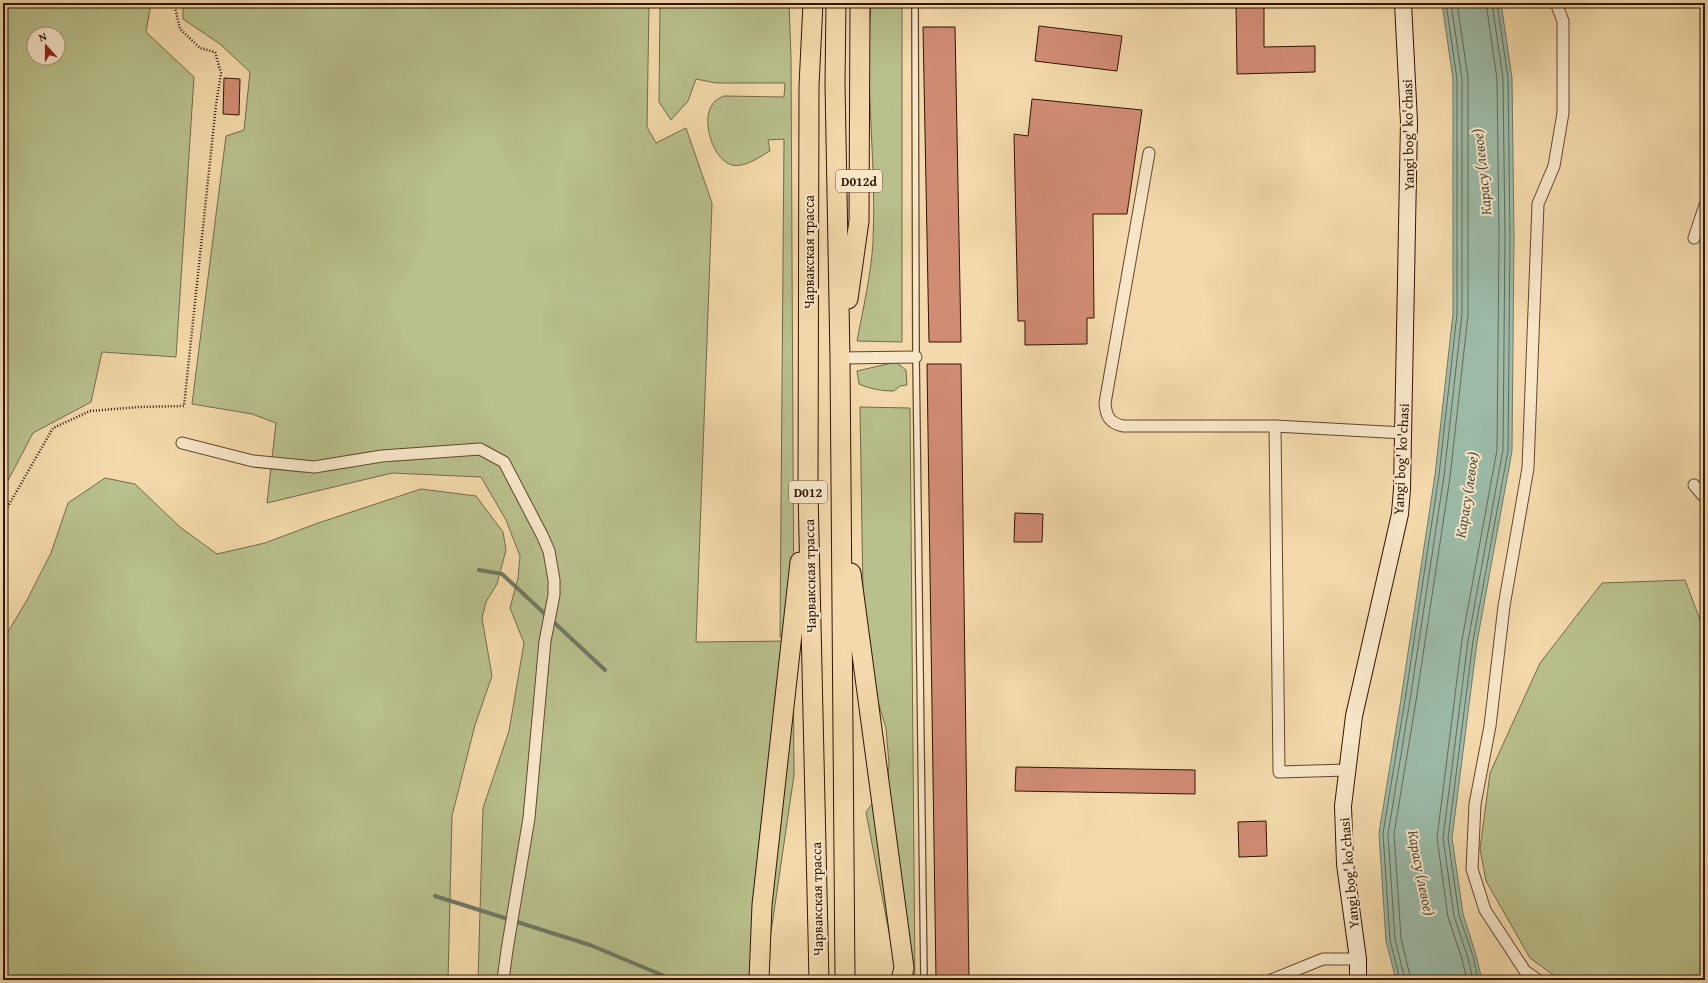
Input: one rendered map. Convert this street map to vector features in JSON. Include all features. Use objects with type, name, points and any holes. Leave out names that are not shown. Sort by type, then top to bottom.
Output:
[{"type":"highway","name":"Чарвакская трасса","points":[[813,3],[809,86],[808,491],[819,980]]},
{"type":"highway","name":"Чарвакская трасса","points":[[836,3],[835,91],[840,358],[845,980]]},
{"type":"highway","name":"D012d","points":[[840,358],[859,221],[860,3]]},
{"type":"highway","points":[[759,980],[762,905],[808,491]]},
{"type":"highway","points":[[840,491],[902,974]]},
{"type":"main road","name":"Yangi bog' ko'chasi","points":[[1358,980],[1358,959],[1345,864],[1343,806],[1354,716],[1400,514],[1404,434],[1409,122],[1403,3]]},
{"type":"street","points":[[1538,980],[1525,971],[1485,910],[1472,869],[1475,804],[1490,726],[1504,606],[1528,468],[1538,204],[1554,166],[1564,113],[1563,21],[1556,3]]},
{"type":"street","points":[[1149,153],[1105,403],[1106,412],[1109,419],[1114,424],[1123,426],[1275,426],[1404,434]]},
{"type":"street","points":[[1694,238],[1705,205]]},
{"type":"street","points":[[840,358],[916,357]]},
{"type":"street","points":[[1275,426],[1279,772],[1347,770]]},
{"type":"street","points":[[182,443],[253,461],[314,466],[382,456],[480,449],[504,462],[549,551],[552,565],[554,595],[545,641],[529,818],[503,980]]},
{"type":"street","points":[[1694,485],[1705,498]]},
{"type":"street","points":[[1271,980],[1323,959],[1358,959],[1364,980]]},
{"type":"lane","points":[[915,3],[916,357],[924,980]]},
{"type":"path","points":[[3,515],[53,428],[90,412],[138,407],[184,406],[216,105],[221,73],[215,52],[200,48],[180,29],[174,3]]},
{"type":"green space","points":[[3,3],[151,3],[146,32],[194,77],[176,357],[102,352],[91,402],[33,433],[3,490]]},
{"type":"green space","points":[[183,3],[649,3],[647,127],[656,143],[686,128],[712,203],[696,642],[793,641],[794,775],[764,980],[478,980],[483,808],[509,731],[524,643],[510,608],[518,578],[520,556],[506,520],[481,477],[392,473],[267,503],[276,423],[252,414],[192,404],[226,136],[244,130],[250,72],[220,44],[183,19]]},
{"type":"green space","points":[[660,3],[789,3],[791,58],[794,637],[780,637],[784,139],[768,140],[770,151],[757,159],[737,166],[725,162],[719,156],[714,148],[708,130],[709,112],[715,101],[724,96],[784,97],[785,83],[716,83],[696,79],[688,101],[671,120],[659,102]]},
{"type":"green space","points":[[871,3],[902,3],[902,342],[857,341],[869,279],[873,242],[874,212],[869,63]]},
{"type":"green space","points":[[896,362],[906,370],[907,385],[900,386],[894,391],[885,391],[859,384],[857,371]]},
{"type":"green space","points":[[860,407],[910,408],[915,980],[898,980],[866,812],[883,789],[888,777],[889,764],[886,728],[864,657]]},
{"type":"green space","points":[[105,478],[135,484],[180,527],[217,554],[265,543],[318,523],[421,489],[476,496],[503,532],[506,550],[497,584],[486,602],[482,618],[492,676],[475,725],[452,816],[448,980],[3,980],[3,640],[27,600],[51,553],[68,503]]},
{"type":"green space","points":[[1685,580],[1705,633],[1705,980],[1560,980],[1530,958],[1486,881],[1480,849],[1490,773],[1540,663],[1602,583]]},
{"type":"water","name":"Карасу (левое)","points":[[1442,3],[1501,3],[1512,78],[1514,237],[1512,451],[1477,642],[1452,838],[1463,914],[1482,980],[1396,980],[1386,941],[1379,833],[1435,475],[1453,314],[1453,79]]},
{"type":"building","points":[[1236,3],[1264,3],[1264,47],[1315,46],[1315,72],[1237,74]]},
{"type":"building","points":[[1039,26],[1122,36],[1117,71],[1035,61]]},
{"type":"building","points":[[923,27],[955,27],[961,342],[929,342]]},
{"type":"building","points":[[224,78],[240,79],[239,115],[223,114]]},
{"type":"building","points":[[1032,99],[1142,110],[1127,214],[1093,214],[1094,318],[1087,318],[1087,344],[1025,345],[1025,321],[1018,321],[1014,134],[1028,136]]},
{"type":"building","points":[[927,364],[961,364],[969,980],[936,980]]},
{"type":"building","points":[[1015,513],[1043,514],[1042,542],[1014,542]]},
{"type":"building","points":[[1016,767],[1195,770],[1195,794],[1015,791]]},
{"type":"building","points":[[1266,821],[1267,856],[1239,857],[1238,822]]},
{"type":"waterway","points":[[479,570],[502,574],[605,670]]},
{"type":"waterway","points":[[435,896],[590,945],[674,980]]}]
